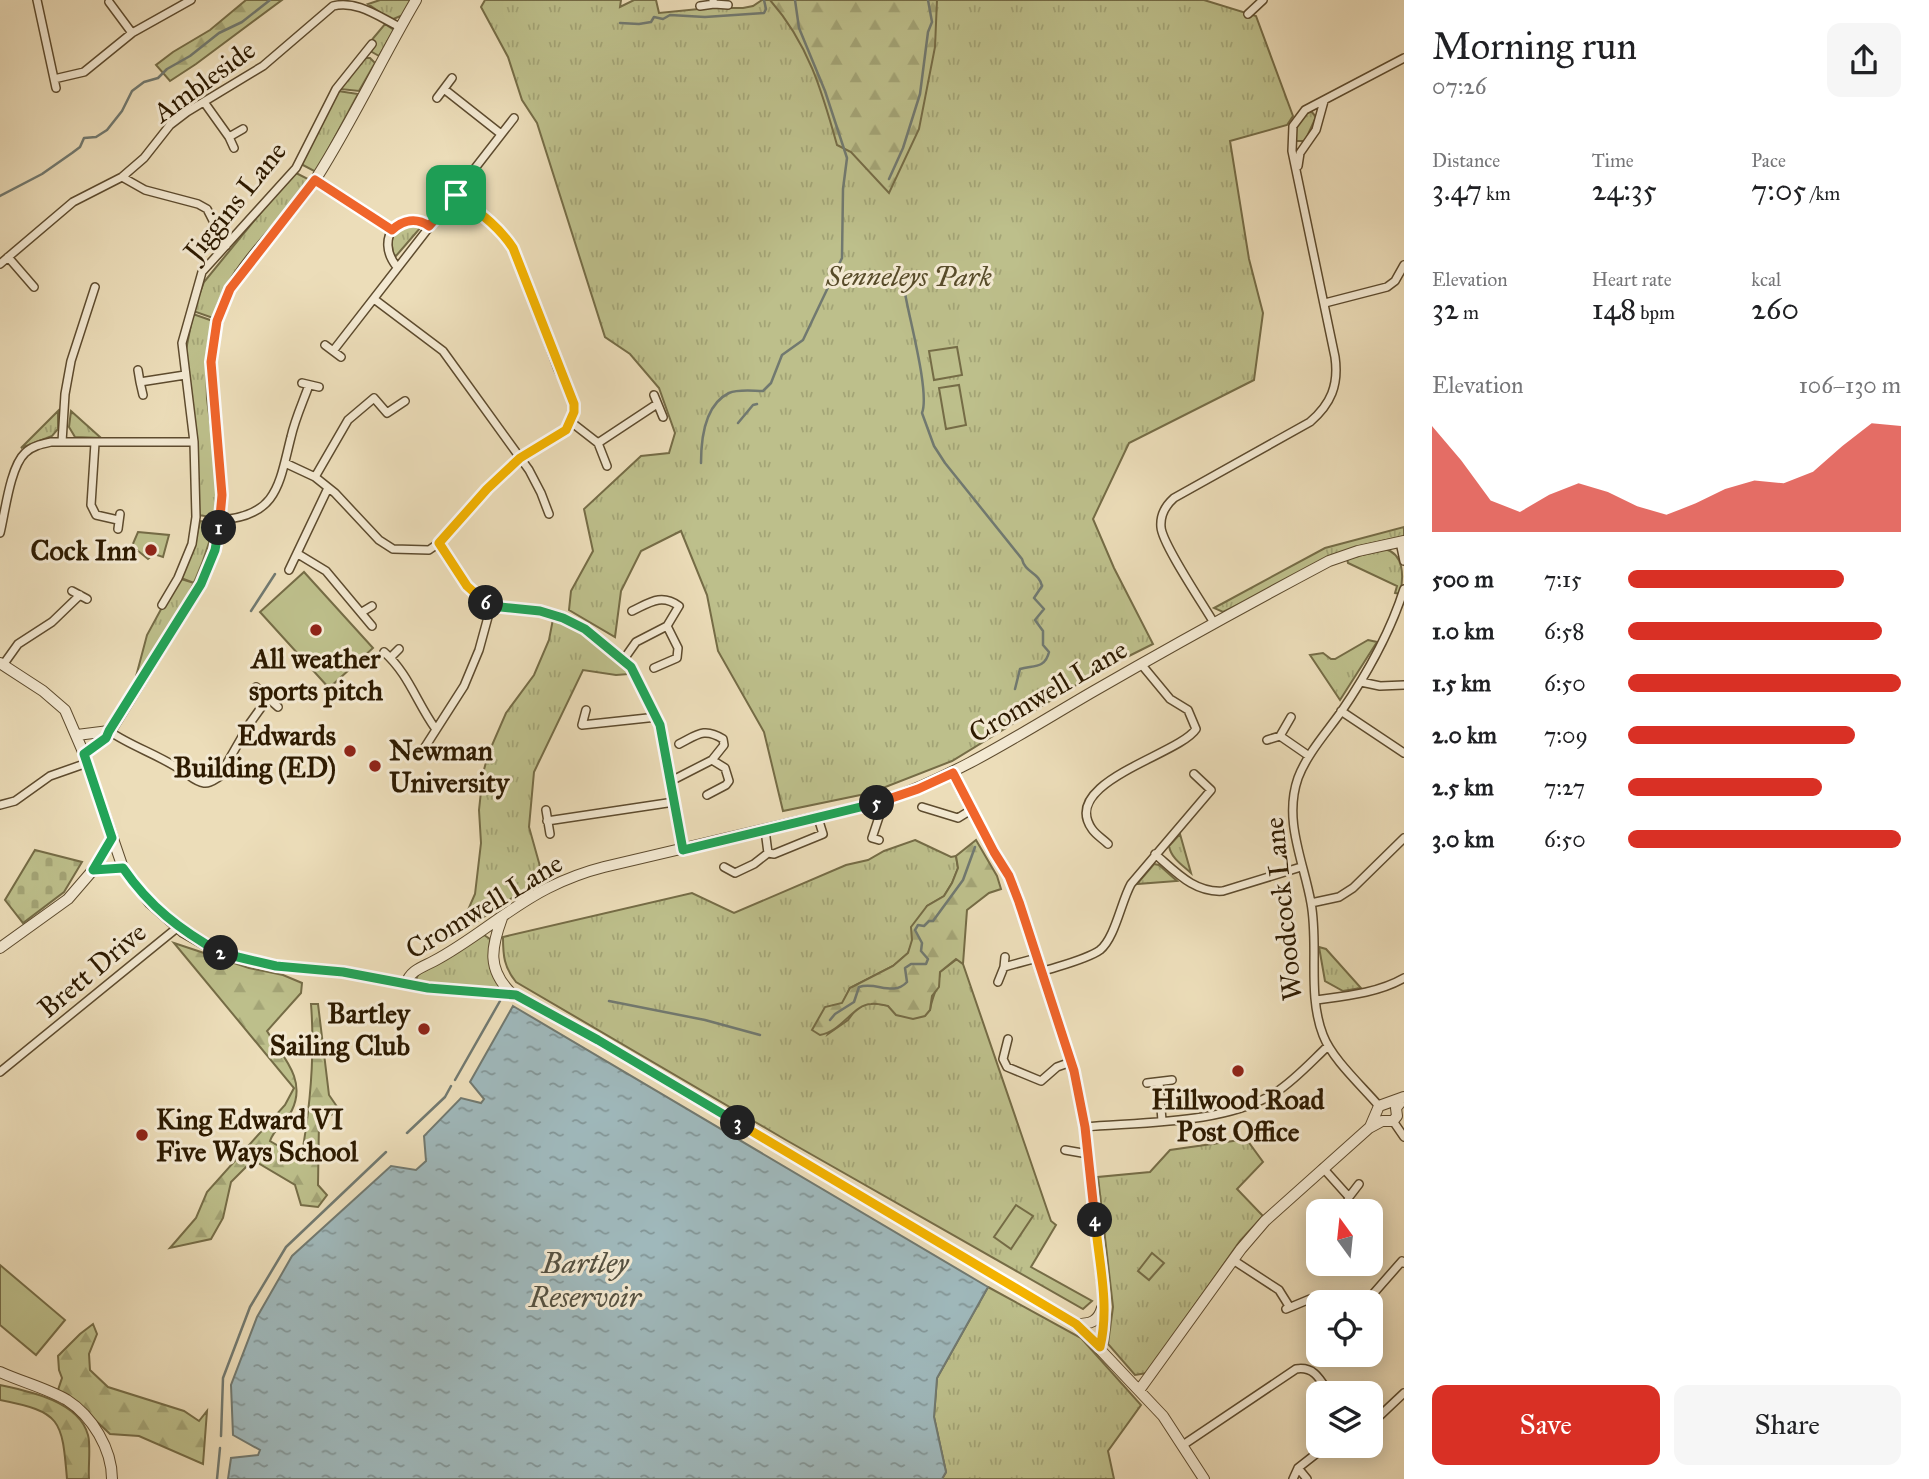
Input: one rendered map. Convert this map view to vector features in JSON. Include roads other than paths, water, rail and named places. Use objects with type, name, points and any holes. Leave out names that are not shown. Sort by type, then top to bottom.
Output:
[{"type":"street","points":[[37,0],[56,89]]},
{"type":"street","points":[[54,79],[84,72],[132,33],[191,0]]},
{"type":"street","name":"Jiggins Lane","points":[[85,759],[106,738],[201,584],[215,550],[222,495],[211,362],[217,321],[230,289],[315,180],[416,0]]},
{"type":"street","points":[[1248,14],[1263,0]]},
{"type":"street","points":[[109,2],[132,33]]},
{"type":"street","points":[[700,6],[714,2],[728,5]]},
{"type":"street","name":"Ambleside","points":[[0,264],[73,202],[122,177],[144,158],[170,125],[263,66],[333,6],[345,3],[355,5],[400,27]]},
{"type":"street","name":"Jiggins Lane","points":[[162,605],[192,544],[196,517],[194,442],[182,343],[202,272],[296,168],[337,89],[372,44]]},
{"type":"street","points":[[1214,622],[1162,535],[1161,516],[1174,498],[1310,422],[1327,406],[1336,384],[1337,372],[1292,151],[1293,126],[1305,110],[1404,58]]},
{"type":"street","points":[[437,98],[452,78]]},
{"type":"street","points":[[444,89],[501,134]]},
{"type":"street","points":[[1298,170],[1300,153],[1315,130],[1320,109],[1326,99]]},
{"type":"street","points":[[204,102],[234,148]]},
{"type":"street","points":[[333,351],[514,118]]},
{"type":"street","points":[[229,137],[243,129]]},
{"type":"street","points":[[122,177],[145,190],[208,209],[226,246]]},
{"type":"street","points":[[315,180],[392,230]]},
{"type":"street","points":[[285,463],[315,477],[335,493],[379,540],[393,549],[429,550],[439,543],[479,497],[520,458],[566,430],[574,412],[571,395],[558,369],[513,248],[491,221],[456,195]]},
{"type":"street","points":[[397,267],[389,257],[388,250],[392,230],[410,220],[421,220],[429,226]]},
{"type":"street","points":[[8,257],[34,286]]},
{"type":"street","points":[[1325,303],[1387,287],[1395,281],[1404,265]]},
{"type":"street","points":[[62,442],[65,394],[71,361],[95,287]]},
{"type":"street","points":[[374,299],[443,351],[520,458],[545,501],[549,514]]},
{"type":"street","points":[[325,345],[341,357]]},
{"type":"street","points":[[138,370],[143,395]]},
{"type":"street","points":[[140,382],[185,375]]},
{"type":"street","points":[[220,520],[252,514],[267,502],[278,487],[305,384],[319,387]]},
{"type":"street","points":[[654,395],[663,417]]},
{"type":"street","points":[[315,477],[348,420],[374,398],[387,413],[405,401]]},
{"type":"street","points":[[598,443],[657,404]]},
{"type":"street","points":[[570,422],[598,443],[607,466]]},
{"type":"street","points":[[0,533],[16,469],[22,457],[35,446],[51,442],[194,442]]},
{"type":"street","points":[[95,443],[91,505],[96,515],[119,517],[118,529]]},
{"type":"street","points":[[289,570],[328,488]]},
{"type":"street","points":[[545,501],[554,498]]},
{"type":"street","points":[[1402,541],[1404,561]]},
{"type":"street","name":"Cromwell Lane","points":[[406,984],[408,978],[417,970],[446,955],[546,888],[579,874],[818,818],[881,802],[918,789],[953,773],[1214,622],[1329,561],[1402,541]]},
{"type":"street","points":[[439,543],[467,586],[491,606],[540,611],[563,618],[585,629],[631,667],[657,718],[683,850]]},
{"type":"street","points":[[298,554],[326,571],[372,626]]},
{"type":"street","name":"Woodcock Lane","points":[[1379,1114],[1328,1046],[1318,1020],[1311,903],[1295,843],[1294,800],[1297,781],[1309,756],[1361,682],[1404,589]]},
{"type":"street","points":[[72,590],[83,597],[18,644],[2,664],[55,700],[65,710],[77,735],[123,868],[150,903],[178,927],[222,954],[233,957],[276,966],[343,972],[428,988],[511,993]]},
{"type":"street","points":[[624,659],[636,642],[667,626],[679,606],[664,598],[653,600],[632,611]]},
{"type":"street","points":[[362,612],[372,606]]},
{"type":"street","points":[[425,747],[464,686],[491,606]]},
{"type":"street","points":[[654,668],[677,658],[678,648],[667,626]]},
{"type":"street","points":[[398,649],[388,655],[409,681],[422,710],[435,728]]},
{"type":"street","points":[[1108,844],[1090,828],[1087,818],[1089,800],[1095,792],[1136,765],[1185,740],[1196,729],[1188,710],[1170,699],[1141,664]]},
{"type":"street","points":[[1361,682],[1380,686],[1404,685]]},
{"type":"street","points":[[256,687],[278,707]]},
{"type":"street","points":[[77,735],[109,731],[156,754],[196,780],[211,782],[219,777],[250,723],[268,698]]},
{"type":"street","points":[[586,710],[582,725],[657,718]]},
{"type":"street","points":[[1341,711],[1404,753]]},
{"type":"street","points":[[1267,740],[1280,736],[1291,717]]},
{"type":"street","points":[[671,781],[712,760],[724,746],[723,739],[703,732],[679,744]]},
{"type":"street","points":[[1280,736],[1309,756]]},
{"type":"street","points":[[0,805],[15,801],[50,776],[85,759]]},
{"type":"street","points":[[707,795],[729,781],[725,768],[712,760]]},
{"type":"street","points":[[953,773],[1009,876],[1071,1062],[1085,1127],[1104,1299],[1105,1326],[1100,1347]]},
{"type":"street","points":[[1041,972],[1102,948],[1111,935],[1131,884],[1211,790],[1194,774]]},
{"type":"street","points":[[547,821],[674,802]]},
{"type":"street","points":[[879,840],[872,838],[881,811],[881,802]]},
{"type":"street","points":[[922,807],[958,818],[971,810]]},
{"type":"street","points":[[546,810],[550,834]]},
{"type":"street","points":[[724,867],[735,873],[754,864],[768,853],[774,854],[823,834],[818,818]]},
{"type":"street","points":[[765,830],[768,853]]},
{"type":"street","points":[[0,948],[68,899],[93,870],[112,838]]},
{"type":"street","points":[[1311,903],[1339,897],[1353,888],[1404,838]]},
{"type":"street","points":[[1155,854],[1188,882],[1210,892],[1223,891],[1301,867]]},
{"type":"street","points":[[93,870],[123,868]]},
{"type":"street","points":[[502,917],[495,936],[492,959],[500,980],[511,993],[598,1040],[1076,1324],[1163,1416],[1204,1479]]},
{"type":"street","name":"Brett Drive","points":[[0,1072],[178,927]]},
{"type":"street","points":[[998,982],[1005,957]]},
{"type":"street","points":[[1004,967],[1037,958]]},
{"type":"street","points":[[1316,1000],[1368,991],[1394,984],[1404,978]]},
{"type":"street","points":[[1008,1039],[1003,1059],[1007,1067],[1041,1081],[1057,1067],[1071,1062]]},
{"type":"street","points":[[1085,1127],[1162,1121],[1241,1110],[1282,1088],[1328,1046]]},
{"type":"street","points":[[1147,1083],[1172,1080]]},
{"type":"street","points":[[1159,1082],[1162,1121]]},
{"type":"street","points":[[1393,1105],[1404,1097]]},
{"type":"street","points":[[1140,1389],[1233,1260],[1265,1221],[1369,1128],[1384,1102],[1393,1105]]},
{"type":"street","points":[[1393,1105],[1396,1116],[1393,1121]]},
{"type":"street","points":[[1379,1114],[1393,1121],[1404,1138],[1396,1146]]},
{"type":"street","points":[[1065,1150],[1088,1154]]},
{"type":"street","points":[[1324,1168],[1349,1197],[1359,1184]]},
{"type":"street","points":[[1377,1290],[1403,1262],[1395,1254]]},
{"type":"street","points":[[1233,1260],[1279,1290],[1288,1308],[1306,1301]]},
{"type":"street","points":[[1076,1324],[1093,1322],[1099,1317],[1104,1299]]},
{"type":"street","points":[[1183,1444],[1296,1369],[1312,1370],[1322,1381]]},
{"type":"street","points":[[0,1372],[46,1390],[76,1407],[106,1447],[113,1479]]},
{"type":"street","points":[[1383,1413],[1404,1393]]},
{"type":"street","points":[[1293,1479],[1298,1468],[1311,1458]]},
{"type":"street","points":[[1298,1468],[1307,1479]]},
{"type":"water","name":"Bartley Reservoir","points":[[513,1006],[988,1287],[937,1378],[934,1417],[946,1472],[942,1479],[228,1479],[231,1458],[258,1455],[260,1450],[233,1435],[231,1385],[257,1317],[292,1256],[391,1166],[416,1170],[426,1161],[424,1136],[461,1098],[481,1103],[484,1099],[470,1082]]},
{"type":"waterway","points":[[0,196],[42,174],[80,147],[84,138],[96,137],[107,130],[122,111],[132,91],[144,82],[158,78],[167,69],[190,56],[219,33],[242,22],[270,0]]},
{"type":"waterway","points":[[620,23],[639,24],[651,22],[654,17],[663,19],[670,15],[705,17],[764,13],[764,0]]},
{"type":"waterway","points":[[701,463],[703,433],[714,406],[729,393],[763,391],[771,383],[782,355],[803,340],[842,258],[843,189],[847,158],[825,91],[799,28],[795,0]]},
{"type":"waterway","points":[[889,179],[903,148],[920,94],[928,32],[932,22],[928,0]]},
{"type":"waterway","points":[[905,293],[921,373],[924,403],[922,413],[934,446],[1042,586],[1034,598],[1044,609],[1035,620],[1043,631],[1043,645],[1049,652],[1041,664],[1020,669],[1015,689]]},
{"type":"waterway","points":[[738,423],[753,405],[757,404]]},
{"type":"waterway","points":[[251,611],[275,574]]},
{"type":"waterway","points":[[830,1020],[854,1002],[859,987],[890,989],[902,986],[907,982],[905,968],[911,964],[926,964],[928,959],[921,951],[922,943],[915,930],[918,925],[924,926],[933,921],[963,880],[975,847]]},
{"type":"waterway","points":[[455,1080],[500,1001]]},
{"type":"waterway","points":[[609,1001],[705,1020],[760,1035]]},
{"type":"waterway","points":[[407,1133],[445,1097],[451,1086]]},
{"type":"waterway","points":[[221,1436],[223,1378],[250,1307],[286,1247],[386,1152]]},
{"type":"waterway","points":[[217,1479],[220,1448]]},
{"type":"place","name":"Cock Inn","points":[[151,550]]},
{"type":"place","name":"All weather sports pitch","points":[[316,630]]},
{"type":"place","name":"Edwards Building (ED)","points":[[350,751]]},
{"type":"place","name":"Newman University","points":[[375,766]]},
{"type":"place","name":"Bartley Sailing Club","points":[[424,1029]]},
{"type":"place","name":"Hillwood Road Post Office","points":[[1238,1071]]},
{"type":"place","name":"King Edward VI Five Ways School","points":[[142,1135]]},
{"type":"park label","name":"Senneleys Park","points":[[909,276]]}]
